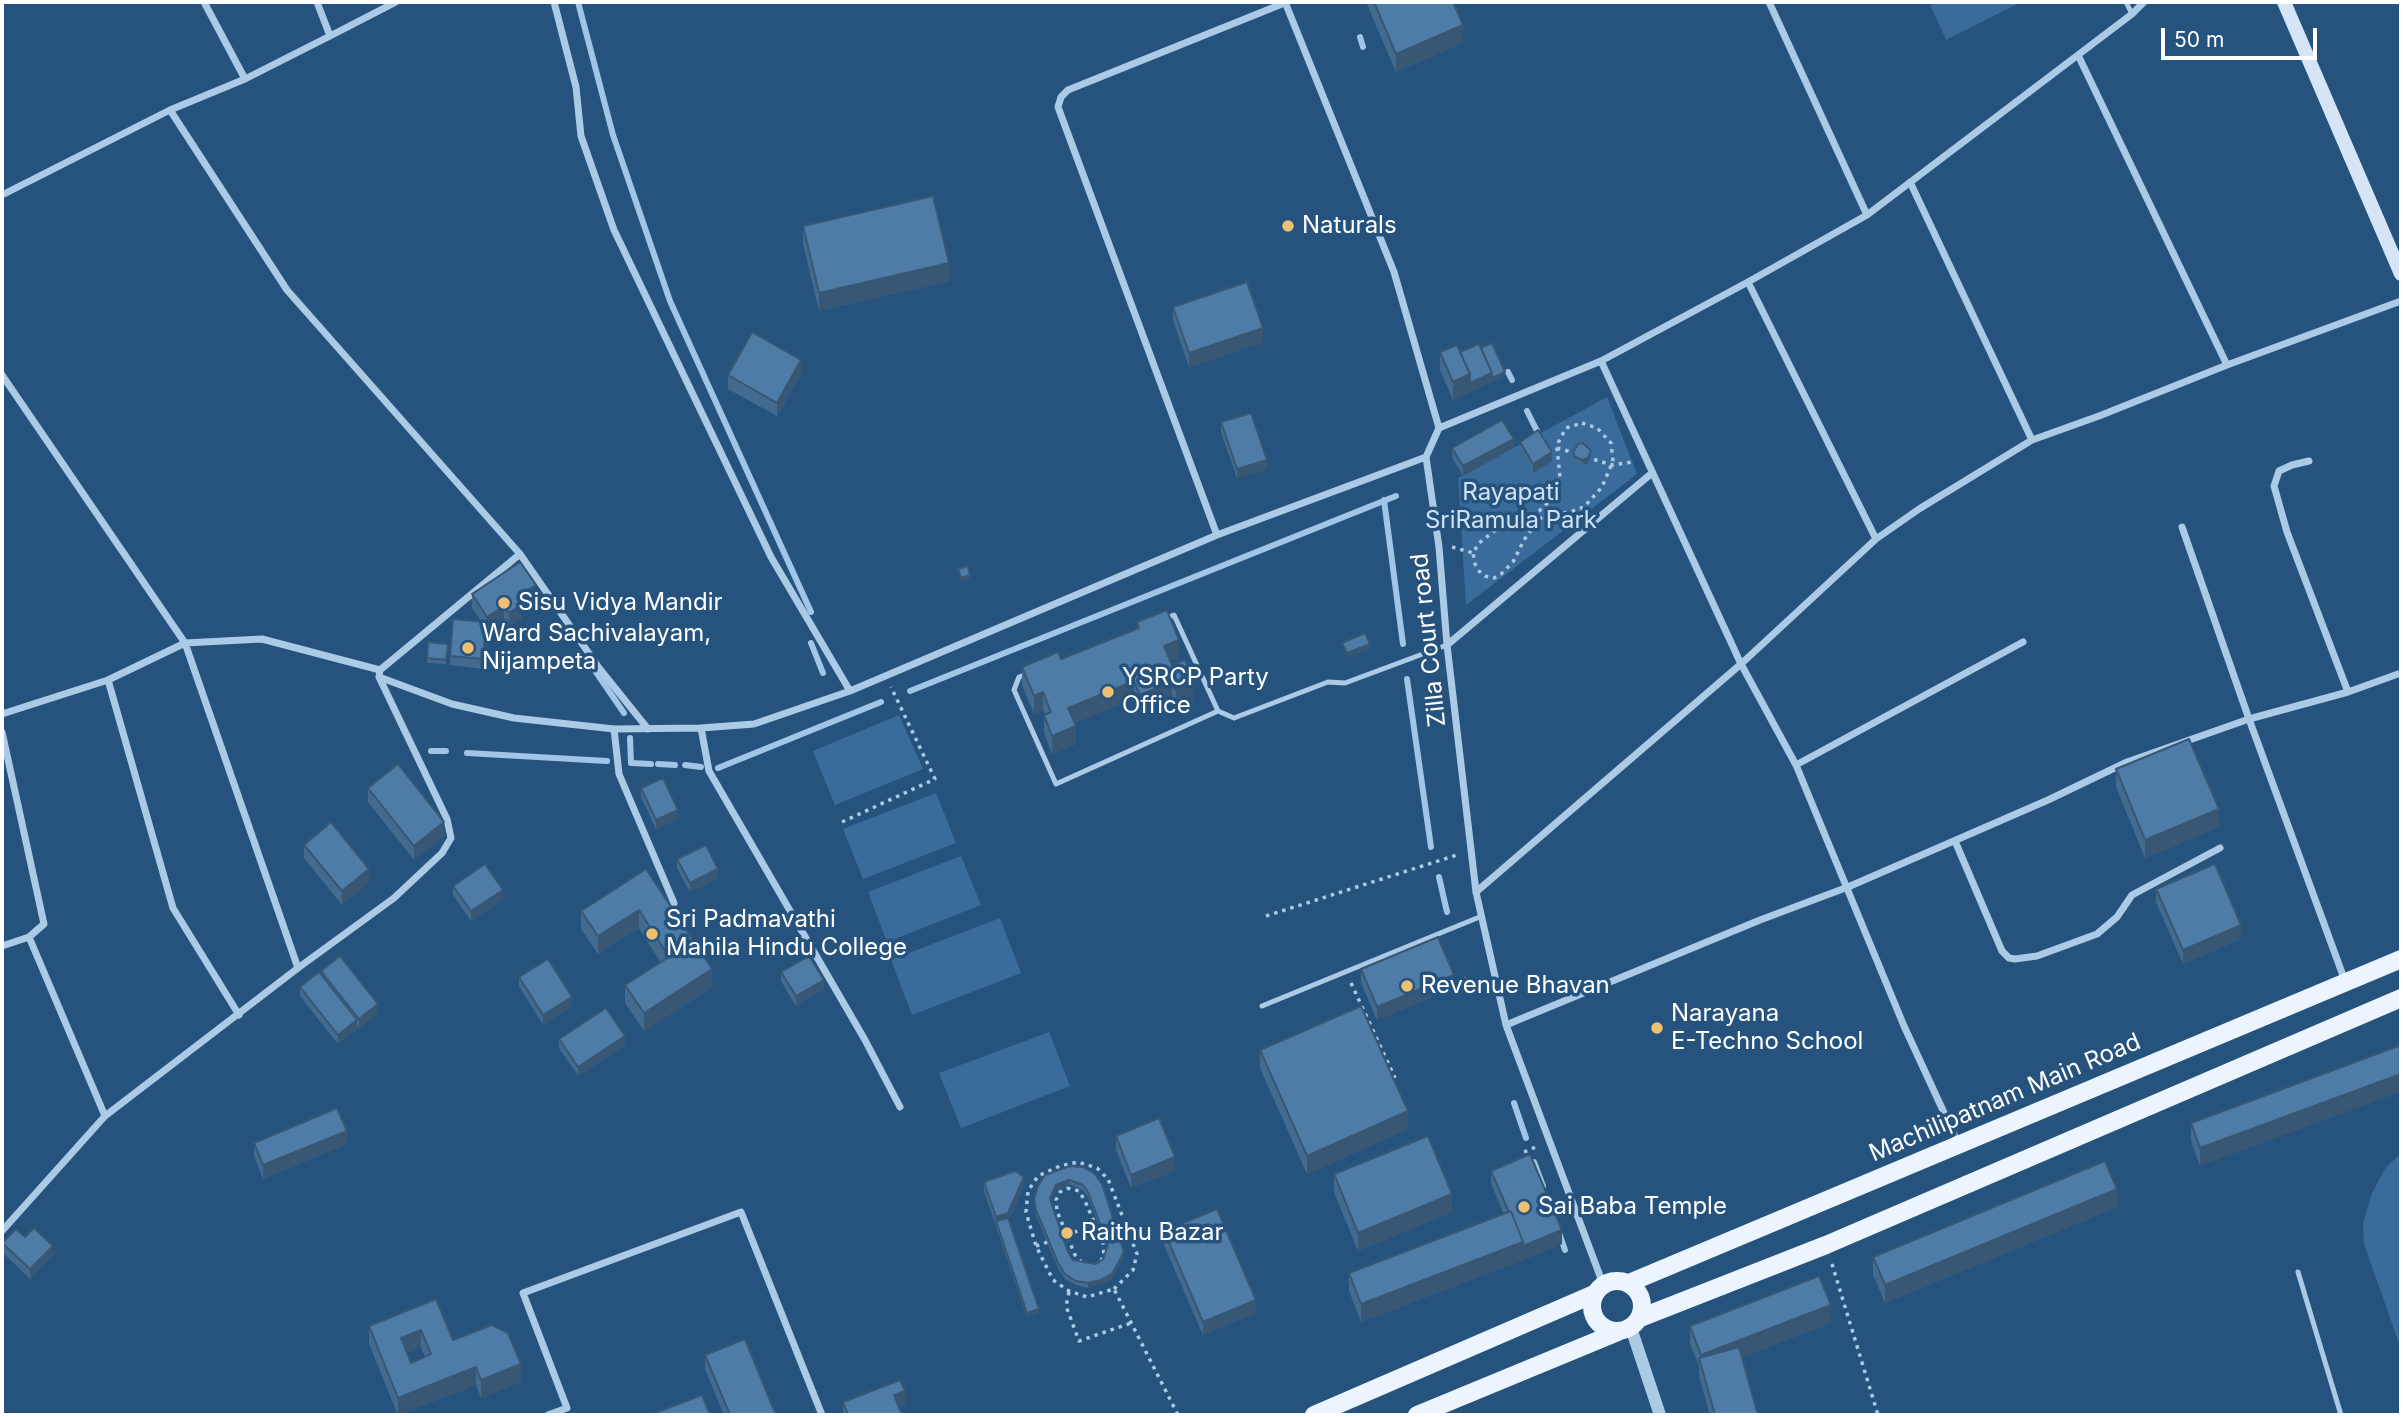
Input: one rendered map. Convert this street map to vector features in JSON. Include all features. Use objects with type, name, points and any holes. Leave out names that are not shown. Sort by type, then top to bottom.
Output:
[{"type":"main road","points":[[2284,2],[2401,274]]},
{"type":"main road","name":"Machilipatnam Main Road","points":[[1314,1415],[1616,1280],[1629,1283],[2401,959]]},
{"type":"main road","points":[[1418,1415],[1826,1245],[2401,998]]},
{"type":"main road","points":[[1629,1283],[1639,1292],[1643,1305],[1630,1326]]},
{"type":"main road","points":[[1599,1289],[1590,1309],[1595,1320],[1605,1329],[1630,1326]]},
{"type":"street","points":[[204,2],[245,79]]},
{"type":"street","points":[[317,2],[330,36]]},
{"type":"street","points":[[2,195],[170,110],[245,79],[396,2]]},
{"type":"street","points":[[554,2],[576,87],[581,136],[614,230],[771,557],[850,691]]},
{"type":"street","points":[[2,714],[108,680],[185,643],[261,639],[380,674],[452,704],[514,718],[614,729],[701,728],[754,724],[850,691],[1217,535],[1426,457],[1439,428],[1394,272],[1286,2],[1068,90],[1061,97],[1058,107],[1217,535]]},
{"type":"street","points":[[1769,2],[1867,215]]},
{"type":"street","points":[[1439,428],[1601,361],[1867,215],[2132,14],[2144,2]]},
{"type":"street","points":[[2078,55],[2227,365]]},
{"type":"street","points":[[170,110],[287,290],[520,554],[599,668],[648,729]]},
{"type":"street","points":[[1910,182],[2032,440]]},
{"type":"street","points":[[1748,282],[1876,539]]},
{"type":"street","points":[[1476,892],[1741,664],[1876,539],[1919,509],[2032,440],[2401,301]]},
{"type":"street","points":[[1601,361],[1741,664],[1796,765],[1905,1026],[1959,1143]]},
{"type":"street","points":[[2,375],[185,643],[298,968]]},
{"type":"street","name":"Zilla Court road","points":[[1426,457],[1439,547],[1447,645],[1476,892],[1506,1025],[1599,1289]]},
{"type":"street","points":[[2309,461],[2279,471],[2274,486],[2287,532],[2348,692]]},
{"type":"street","points":[[1447,645],[1652,473]]},
{"type":"street","points":[[2182,527],[2345,982]]},
{"type":"street","points":[[380,674],[520,554]]},
{"type":"street","points":[[1796,765],[2023,642]]},
{"type":"street","points":[[2,1231],[105,1116],[394,898],[442,853],[451,838],[447,819],[380,674]]},
{"type":"street","points":[[1506,1025],[1760,920],[1848,887],[2127,762],[2249,719],[2348,692],[2398,674]]},
{"type":"street","points":[[108,680],[173,908],[239,1015]]},
{"type":"street","points":[[701,728],[709,771],[865,1040],[900,1107]]},
{"type":"street","points":[[614,729],[619,774],[674,903]]},
{"type":"street","points":[[2,732],[44,924],[29,937],[2,946]]},
{"type":"street","points":[[1955,841],[2002,951],[2009,958],[2015,959],[2037,956],[2097,934],[2117,918],[2132,894],[2220,848]]},
{"type":"street","points":[[29,937],[105,1116]]},
{"type":"street","points":[[548,1415],[567,1408],[523,1293],[741,1212],[822,1415]]},
{"type":"street","points":[[1630,1326],[1660,1415]]},
{"type":"lane","points":[[2126,2],[2132,14]]},
{"type":"lane","points":[[1161,620],[1174,615],[1218,711],[1234,718],[1328,682],[1345,683],[1447,645]]},
{"type":"lane","points":[[1032,672],[1019,677],[1014,690],[1056,784],[1218,711]]},
{"type":"lane","points":[[1262,1006],[1482,916]]},
{"type":"lane","points":[[2298,1272],[2341,1415]]},
{"type":"path","points":[[1582,424],[1605,435],[1611,443],[1612,465],[1602,487],[1584,507],[1570,512],[1547,514],[1539,519],[1532,526],[1513,562],[1501,574],[1494,578],[1479,571],[1473,553],[1488,534],[1502,525],[1539,511],[1556,495],[1560,477],[1557,448],[1566,428],[1582,424]]},
{"type":"path","points":[[1557,448],[1612,465],[1629,464],[1644,454]]},
{"type":"path","points":[[1439,547],[1473,553]]},
{"type":"path","points":[[842,822],[935,779],[885,676]]},
{"type":"path","points":[[1266,916],[1472,850]]},
{"type":"path","points":[[1346,971],[1395,1078]]},
{"type":"path","points":[[1078,1162],[1097,1168],[1108,1180],[1123,1216],[1137,1254],[1133,1270],[1114,1289],[1087,1297],[1069,1291],[1054,1280],[1037,1246],[1026,1212],[1028,1191],[1038,1176],[1060,1166],[1078,1162]]},
{"type":"path","points":[[1067,1188],[1079,1191],[1095,1225],[1103,1243],[1104,1255],[1100,1263],[1093,1266],[1083,1264],[1074,1255],[1057,1211],[1056,1200],[1060,1192],[1067,1188]]},
{"type":"path","points":[[1114,1219],[1123,1216]]},
{"type":"path","points":[[1037,1246],[1105,1222]]},
{"type":"path","points":[[1826,1245],[1878,1415]]},
{"type":"path","points":[[1114,1289],[1178,1415]]},
{"type":"path","points":[[1069,1291],[1066,1306],[1079,1341],[1131,1322]]},
{"type":"green space","points":[[1929,2],[2021,2],[1946,40]]},
{"type":"green space","name":"Rayapati SriRamula Park","points":[[1607,397],[1637,474],[1466,605],[1458,478]]},
{"type":"green space","points":[[899,715],[923,769],[835,805],[813,751]]},
{"type":"green space","points":[[936,793],[956,843],[863,879],[843,829]]},
{"type":"green space","points":[[961,856],[981,905],[887,942],[868,892]]},
{"type":"green space","points":[[1000,918],[1021,973],[912,1015],[891,960]]},
{"type":"green space","points":[[1049,1032],[1070,1086],[961,1128],[939,1073]]},
{"type":"green space","points":[[2401,1153],[2401,1349],[2364,1244],[2363,1223],[2372,1193],[2385,1169]]},
{"type":"building","points":[[1374,2],[1453,2],[1463,25],[1396,54]]},
{"type":"building","points":[[933,196],[949,263],[819,293],[803,226]]},
{"type":"building","points":[[1247,282],[1263,328],[1189,353],[1173,307]]},
{"type":"building","points":[[752,332],[801,360],[777,403],[728,375]]},
{"type":"building","points":[[1492,343],[1505,372],[1492,378],[1481,348]]},
{"type":"building","points":[[1479,344],[1492,373],[1470,383],[1470,374],[1460,352]]},
{"type":"building","points":[[1457,345],[1470,374],[1453,382],[1440,352]]},
{"type":"building","points":[[1251,413],[1267,460],[1237,469],[1221,422]]},
{"type":"building","points":[[1502,420],[1514,439],[1463,466],[1452,448]]},
{"type":"building","points":[[1538,430],[1552,452],[1533,464],[1520,442]]},
{"type":"building","points":[[1583,443],[1591,451],[1588,458],[1583,460],[1575,457],[1573,452],[1578,444]]},
{"type":"building","points":[[520,562],[536,585],[517,597],[522,604],[509,613],[504,606],[487,617],[472,594]]},
{"type":"building","points":[[968,566],[970,575],[961,578],[958,569]]},
{"type":"building","name":"YSRCP Party Office","points":[[1167,610],[1179,640],[1164,646],[1172,665],[1185,660],[1194,683],[1176,690],[1172,682],[1140,695],[1134,681],[1068,708],[1076,726],[1052,736],[1044,715],[1051,712],[1043,692],[1034,696],[1022,667],[1058,652],[1061,659],[1139,628],[1137,622]]},
{"type":"building","name":"Ward Sachivalayam, Nijampeta","points":[[453,619],[486,622],[483,659],[450,656]]},
{"type":"building","points":[[1365,633],[1370,644],[1347,653],[1342,643]]},
{"type":"building","points":[[428,642],[448,644],[446,660],[427,658]]},
{"type":"building","points":[[2189,739],[2219,809],[2145,840],[2116,769]]},
{"type":"building","points":[[398,764],[444,822],[414,846],[368,788]]},
{"type":"building","points":[[663,778],[678,810],[656,820],[641,788]]},
{"type":"building","points":[[331,822],[369,869],[342,891],[304,845]]},
{"type":"building","points":[[706,845],[718,869],[690,883],[677,859]]},
{"type":"building","points":[[485,864],[503,890],[471,911],[453,886]]},
{"type":"building","points":[[2215,864],[2241,925],[2183,950],[2156,889]]},
{"type":"building","points":[[646,869],[712,969],[644,1013],[625,985],[669,957],[639,910],[598,936],[581,911]]},
{"type":"building","name":"Revenue Bhavan","points":[[1438,937],[1454,975],[1377,1007],[1361,969]]},
{"type":"building","points":[[340,956],[378,1004],[359,1019],[321,971]]},
{"type":"building","points":[[809,956],[824,980],[796,996],[781,972]]},
{"type":"building","points":[[548,959],[572,997],[543,1015],[519,977]]},
{"type":"building","points":[[319,972],[357,1020],[338,1035],[300,987]]},
{"type":"building","points":[[1361,1006],[1408,1111],[1307,1156],[1260,1050]]},
{"type":"building","points":[[606,1008],[625,1036],[578,1067],[559,1039]]},
{"type":"building","points":[[2401,1045],[2401,1074],[2200,1148],[2191,1123]]},
{"type":"building","points":[[337,1108],[347,1131],[263,1165],[254,1143]]},
{"type":"building","points":[[1159,1118],[1175,1157],[1131,1175],[1116,1136]]},
{"type":"building","points":[[1428,1136],[1452,1194],[1358,1233],[1334,1174]]},
{"type":"building","name":"Sai Baba Temple","points":[[1530,1154],[1562,1230],[1523,1246],[1511,1211],[1509,1212],[1491,1171]]},
{"type":"building","points":[[2105,1161],[2117,1189],[1885,1285],[1873,1257]]},
{"type":"building","points":[[1070,1166],[1083,1167],[1094,1173],[1102,1184],[1124,1252],[1112,1274],[1088,1283],[1076,1281],[1065,1274],[1036,1210],[1034,1199],[1045,1175]],"holes":[[[1069,1180],[1083,1185],[1108,1245],[1103,1259],[1096,1264],[1073,1260],[1050,1199],[1056,1185]]]},
{"type":"building","points":[[1015,1171],[1024,1177],[1008,1213],[996,1217],[984,1182]]},
{"type":"building","points":[[1217,1209],[1256,1300],[1203,1322],[1164,1231]]},
{"type":"building","points":[[1511,1211],[1523,1242],[1361,1304],[1349,1273]]},
{"type":"building","points":[[1008,1218],[1039,1309],[1027,1313],[996,1221]]},
{"type":"building","points":[[34,1228],[53,1246],[30,1269],[2,1243],[16,1229],[25,1237]]},
{"type":"building","points":[[1819,1276],[1831,1305],[1701,1355],[1690,1326]]},
{"type":"building","points":[[436,1299],[453,1340],[492,1325],[508,1333],[521,1364],[481,1380],[476,1367],[398,1398],[369,1326]],"holes":[[[421,1330],[431,1354],[411,1363],[401,1338]]]},
{"type":"building","points":[[745,1339],[776,1415],[730,1415],[705,1355]]},
{"type":"building","points":[[1739,1347],[1758,1415],[1715,1415],[1699,1358]]},
{"type":"building","points":[[900,1380],[905,1391],[894,1395],[902,1415],[848,1415],[843,1402]]},
{"type":"building","points":[[702,1395],[710,1415],[650,1415]]},
{"type":"waterway","points":[[578,2],[613,135],[670,301],[811,612]]},
{"type":"waterway","points":[[1360,37],[1363,47]]},
{"type":"waterway","points":[[1508,372],[1512,380]]},
{"type":"waterway","points":[[1527,411],[1537,431]]},
{"type":"waterway","points":[[910,691],[1396,496]]},
{"type":"waterway","points":[[1384,500],[1403,644]]},
{"type":"waterway","points":[[811,643],[823,673]]},
{"type":"waterway","points":[[589,662],[624,713]]},
{"type":"waterway","points":[[1407,679],[1431,847]]},
{"type":"waterway","points":[[718,768],[881,702]]},
{"type":"waterway","points":[[630,738],[631,763]]},
{"type":"waterway","points":[[431,751],[446,751]]},
{"type":"waterway","points":[[467,753],[607,761]]},
{"type":"waterway","points":[[631,763],[651,764]]},
{"type":"waterway","points":[[658,764],[675,765]]},
{"type":"waterway","points":[[685,765],[701,767]]},
{"type":"waterway","points":[[1439,877],[1447,912]]},
{"type":"waterway","points":[[1464,980],[1466,986]]},
{"type":"waterway","points":[[1514,1103],[1526,1138]]},
{"type":"waterway","points":[[1534,1162],[1543,1186]]},
{"type":"waterway","points":[[1559,1233],[1565,1250]]},
{"type":"place","name":"Naturals","points":[[1288,226]]},
{"type":"place","name":"Sisu Vidya Mandir","points":[[504,603]]},
{"type":"place","name":"Ward Sachivalayam, Nijampeta","points":[[468,648]]},
{"type":"place","name":"YSRCP Party Office","points":[[1108,692]]},
{"type":"place","name":"Sri Padmavathi Mahila Hindu College","points":[[652,934]]},
{"type":"place","name":"Revenue Bhavan","points":[[1407,986]]},
{"type":"place","name":"Narayana E-Techno School","points":[[1657,1028]]},
{"type":"place","name":"Sai Baba Temple","points":[[1524,1207]]},
{"type":"place","name":"Raithu Bazar","points":[[1067,1233]]}]
